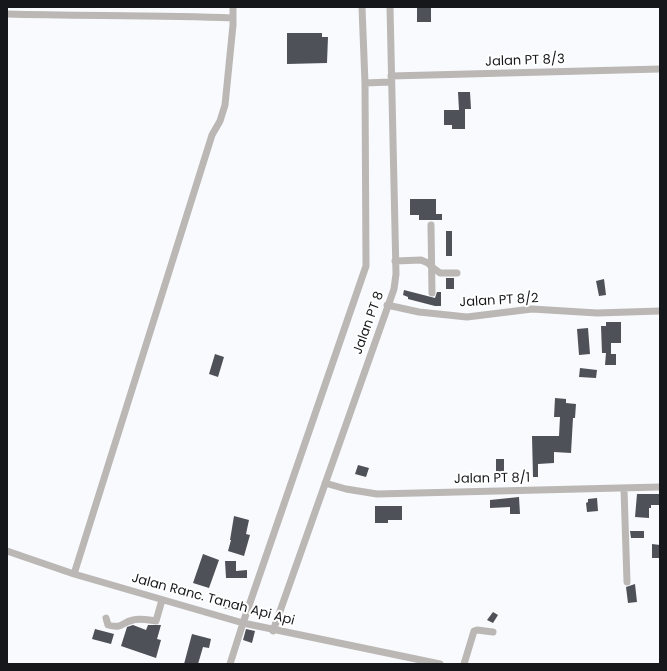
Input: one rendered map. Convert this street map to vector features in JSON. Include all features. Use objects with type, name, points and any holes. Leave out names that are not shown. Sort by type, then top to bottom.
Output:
[{"type":"street","points":[[74,574],[212,135],[220,121],[225,105],[234,25],[233,7]]},
{"type":"street","points":[[230,664],[366,266],[369,83],[362,7]]},
{"type":"street","name":"Jalan PT 8","points":[[273,631],[394,289],[395,262],[389,80],[390,7]]},
{"type":"street","points":[[7,14],[96,16],[162,15],[233,18]]},
{"type":"street","name":"Jalan PT 8/3","points":[[369,83],[389,80],[660,69]]},
{"type":"street","points":[[431,225],[432,293]]},
{"type":"street","points":[[395,262],[421,260],[428,263],[440,273],[457,273]]},
{"type":"street","name":"Jalan PT 8/2","points":[[387,306],[419,312],[467,317],[532,309],[596,313],[660,311]]},
{"type":"street","name":"Jalan PT 8/1","points":[[325,483],[346,489],[377,494],[660,487]]},
{"type":"street","points":[[624,489],[627,582]]},
{"type":"street","name":"Jalan Ranc. Tanah Api Api","points":[[7,551],[74,574],[273,631],[440,664]]},
{"type":"street","points":[[106,618],[108,625],[116,627],[123,626],[133,620],[156,621],[162,600]]},
{"type":"street","points":[[464,664],[474,631],[493,632]]},
{"type":"building","points":[[417,7],[431,7],[431,22],[417,22]]},
{"type":"building","points":[[287,33],[322,33],[322,37],[328,37],[327,63],[287,64]]},
{"type":"building","points":[[458,92],[470,92],[471,109],[465,109],[465,129],[452,129],[452,125],[444,125],[444,110],[459,110]]},
{"type":"building","points":[[410,199],[436,199],[436,214],[442,214],[442,220],[419,220],[419,215],[410,215]]},
{"type":"building","points":[[446,231],[452,231],[452,256],[446,256]]},
{"type":"building","points":[[446,278],[454,278],[454,289],[446,289]]},
{"type":"building","points":[[604,279],[606,295],[599,296],[596,281]]},
{"type":"building","points":[[404,290],[435,298],[437,292],[441,292],[441,306],[435,306],[408,299],[408,297],[403,295]]},
{"type":"building","points":[[606,322],[621,322],[621,343],[611,343],[611,354],[616,354],[616,365],[605,365],[606,353],[602,353],[601,326],[606,326]]},
{"type":"building","points":[[588,328],[590,354],[579,355],[577,329]]},
{"type":"building","points":[[215,354],[224,357],[218,377],[209,374]]},
{"type":"building","points":[[580,368],[597,370],[596,378],[579,377]]},
{"type":"building","points":[[555,398],[566,399],[566,403],[576,404],[575,418],[573,418],[571,453],[554,452],[554,463],[538,464],[538,477],[533,477],[532,436],[559,436],[560,417],[554,417]]},
{"type":"building","points":[[496,459],[504,459],[504,478],[496,478]]},
{"type":"building","points":[[358,465],[369,468],[366,477],[355,474]]},
{"type":"building","points":[[637,494],[660,494],[660,505],[651,505],[651,508],[649,508],[649,518],[635,517]]},
{"type":"building","points":[[519,497],[520,514],[510,514],[510,507],[490,508],[490,500]]},
{"type":"building","points":[[597,498],[598,511],[587,512],[586,503],[588,502],[588,499]]},
{"type":"building","points":[[375,506],[402,506],[402,520],[388,520],[388,523],[375,523]]},
{"type":"building","points":[[234,516],[249,520],[246,534],[250,535],[244,556],[228,551]]},
{"type":"building","points":[[630,531],[644,531],[644,538],[631,538]]},
{"type":"building","points":[[652,544],[660,545],[660,558],[652,558]]},
{"type":"building","points":[[203,554],[219,560],[209,588],[193,583]]},
{"type":"building","points":[[225,561],[236,561],[236,571],[247,570],[247,578],[226,578]]},
{"type":"building","points":[[635,584],[637,602],[628,603],[626,587]]},
{"type":"building","points":[[225,600],[239,603],[236,611],[223,608]]},
{"type":"building","points":[[493,612],[498,615],[493,623],[487,620]]},
{"type":"building","points":[[133,625],[146,630],[148,625],[161,625],[157,639],[161,640],[156,658],[121,646],[127,627]]},
{"type":"building","points":[[95,629],[114,634],[111,644],[92,639]]},
{"type":"building","points":[[246,629],[255,631],[252,643],[243,640]]},
{"type":"building","points":[[192,634],[211,639],[209,648],[203,647],[198,664],[184,664]]}]
